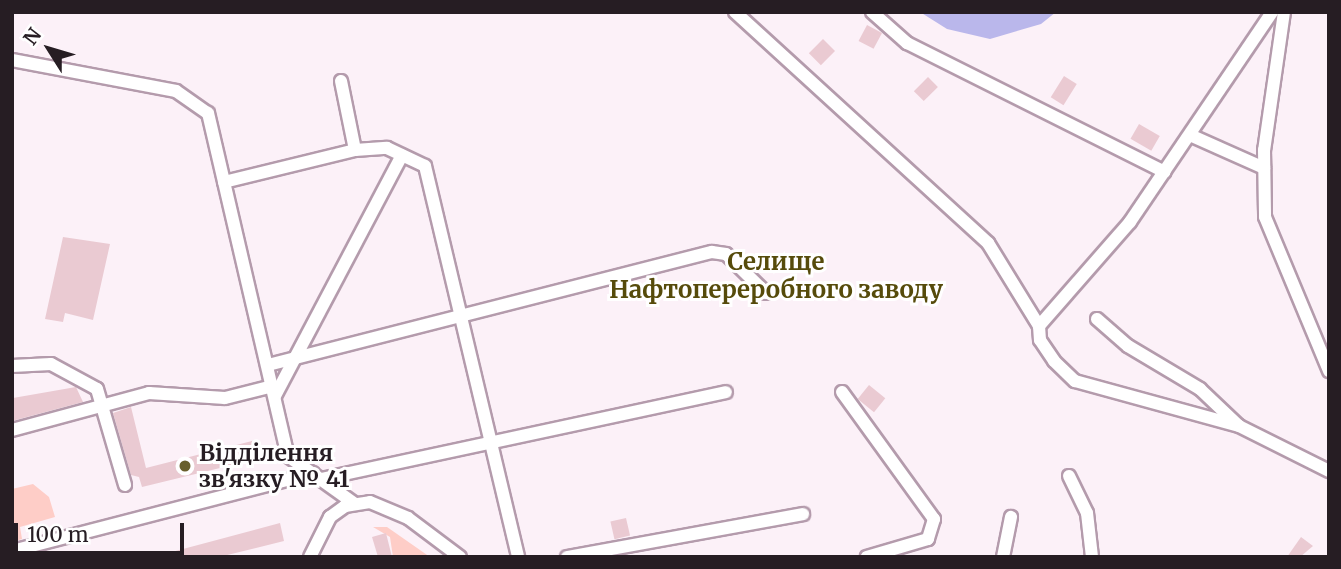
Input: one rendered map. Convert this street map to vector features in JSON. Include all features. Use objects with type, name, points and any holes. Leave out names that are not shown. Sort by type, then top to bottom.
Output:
[{"type":"street","points":[[736,12],[988,243],[1040,326],[1040,340],[1054,361],[1075,381],[1239,426],[1329,471]]},
{"type":"street","points":[[872,12],[907,43],[1166,172]]},
{"type":"street","points":[[1040,326],[1092,272],[1166,172],[1272,12]]},
{"type":"street","points":[[1284,12],[1264,168],[1272,243],[1329,371]]},
{"type":"street","points":[[12,60],[176,91],[208,113],[288,457],[354,503],[386,506],[460,557]]},
{"type":"street","points":[[341,81],[355,150]]},
{"type":"street","points":[[1192,136],[1264,168]]},
{"type":"street","points":[[223,182],[355,150],[387,148],[425,166],[518,557]]},
{"type":"street","points":[[12,430],[105,402],[149,393],[225,398],[274,391],[302,353],[402,155]]},
{"type":"street","points":[[268,365],[302,353],[712,252],[726,254],[766,293]]},
{"type":"street","points":[[1097,319],[1128,346],[1200,389],[1239,426]]},
{"type":"street","points":[[12,366],[51,364],[97,389],[105,402],[125,485]]},
{"type":"street","points":[[842,391],[934,519],[928,539],[867,557]]},
{"type":"street","points":[[12,551],[317,476],[726,392]]},
{"type":"street","points":[[1069,476],[1087,513],[1092,557]]},
{"type":"street","points":[[310,557],[318,530],[354,503]]},
{"type":"street","points":[[567,557],[803,514]]},
{"type":"street","points":[[1003,557],[1011,517]]},
{"type":"street","points":[[42,543],[46,557]]},
{"type":"shaded area","points":[[33,484],[49,497],[55,517],[20,527],[22,539],[12,542],[12,489]]},
{"type":"shaded area","points":[[373,527],[387,527],[430,557],[393,557],[390,537]]},
{"type":"water","points":[[920,12],[1056,12],[1041,24],[990,39],[947,29]]},
{"type":"building","points":[[867,25],[882,33],[874,49],[859,41]]},
{"type":"building","points":[[823,39],[835,51],[821,65],[809,53]]},
{"type":"building","points":[[1064,76],[1077,84],[1063,105],[1051,97]]},
{"type":"building","points":[[928,77],[938,87],[924,101],[914,91]]},
{"type":"building","points":[[1139,124],[1160,136],[1151,151],[1130,139]]},
{"type":"building","points":[[63,237],[110,244],[93,320],[65,313],[63,322],[45,319]]},
{"type":"building","points":[[869,385],[885,398],[874,412],[858,399]]},
{"type":"building","points":[[76,387],[83,402],[12,421],[13,398]]},
{"type":"building","points":[[131,407],[146,468],[252,441],[257,459],[142,487],[139,477],[131,475],[113,413]]},
{"type":"building","points":[[626,518],[630,536],[614,539],[610,522]]},
{"type":"building","points":[[280,523],[284,541],[219,557],[153,557]]},
{"type":"building","points":[[386,533],[392,557],[378,557],[372,537]]},
{"type":"building","points":[[1301,537],[1313,546],[1300,557],[1287,557]]},
{"type":"place","name":"Відділення зв'язку № 41","points":[[185,466]]},
{"type":"district","name":"Селище Нафтопереробного заводу","points":[[776,276]]}]
